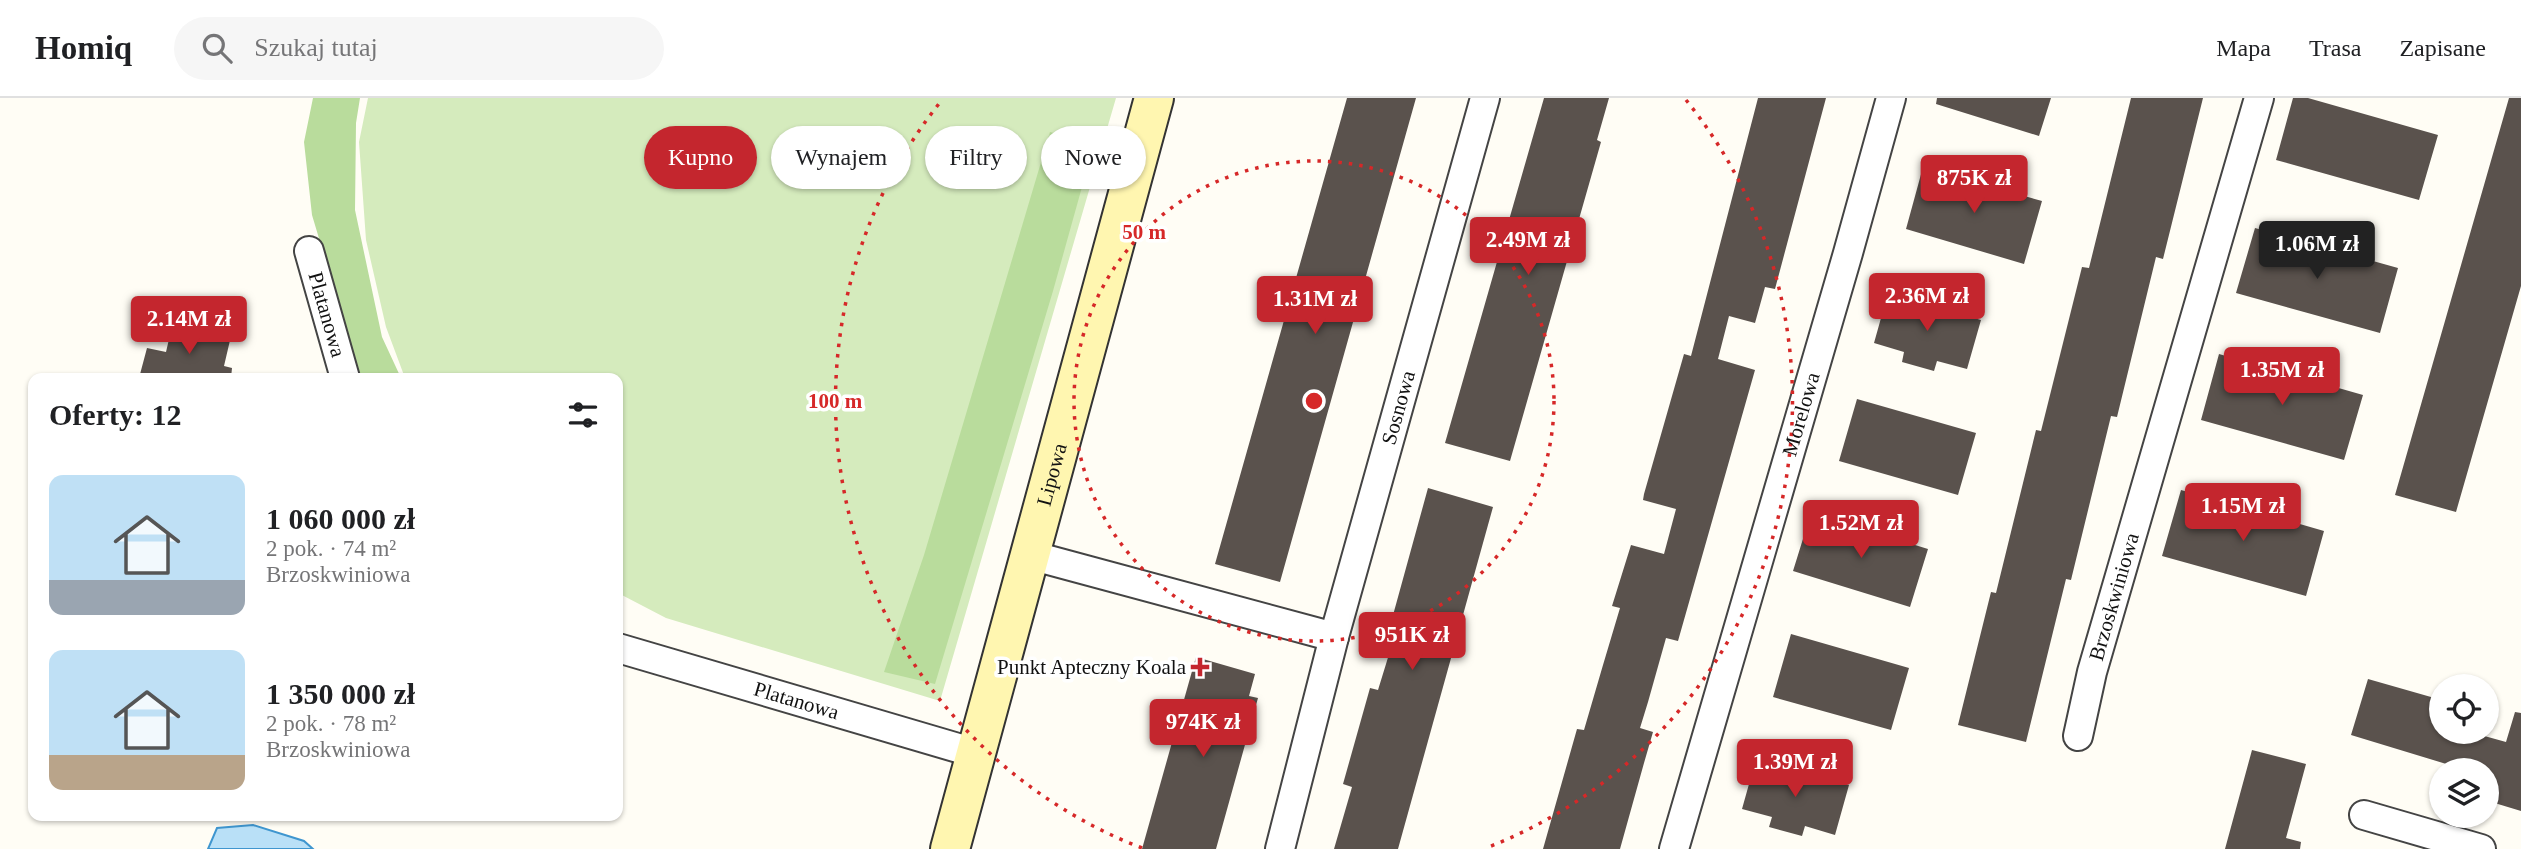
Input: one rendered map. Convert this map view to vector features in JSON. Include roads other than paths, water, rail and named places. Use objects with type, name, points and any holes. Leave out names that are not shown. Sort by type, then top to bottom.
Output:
[{"type":"street","name":"Lipowa","points":[[950,849],[1154,98]]},
{"type":"street","name":"Sosnowa","points":[[1280,849],[1335,637],[1485,98]]},
{"type":"street","name":"Morelowa","points":[[1674,849],[1891,98]]},
{"type":"street","name":"Brzoskwiniowa","points":[[2078,736],[2092,672],[2259,98]]},
{"type":"street","name":"Platanowa","points":[[309,251],[344,373]]},
{"type":"street","points":[[1030,555],[1335,637]]},
{"type":"street","name":"Platanowa","points":[[623,649],[975,753]]},
{"type":"street","points":[[2364,815],[2480,849]]},
{"type":"water","points":[[253,825],[304,841],[313,849],[208,849],[217,828]]},
{"type":"place","name":"Punkt Apteczny Koala","points":[[1200,667]]}]
